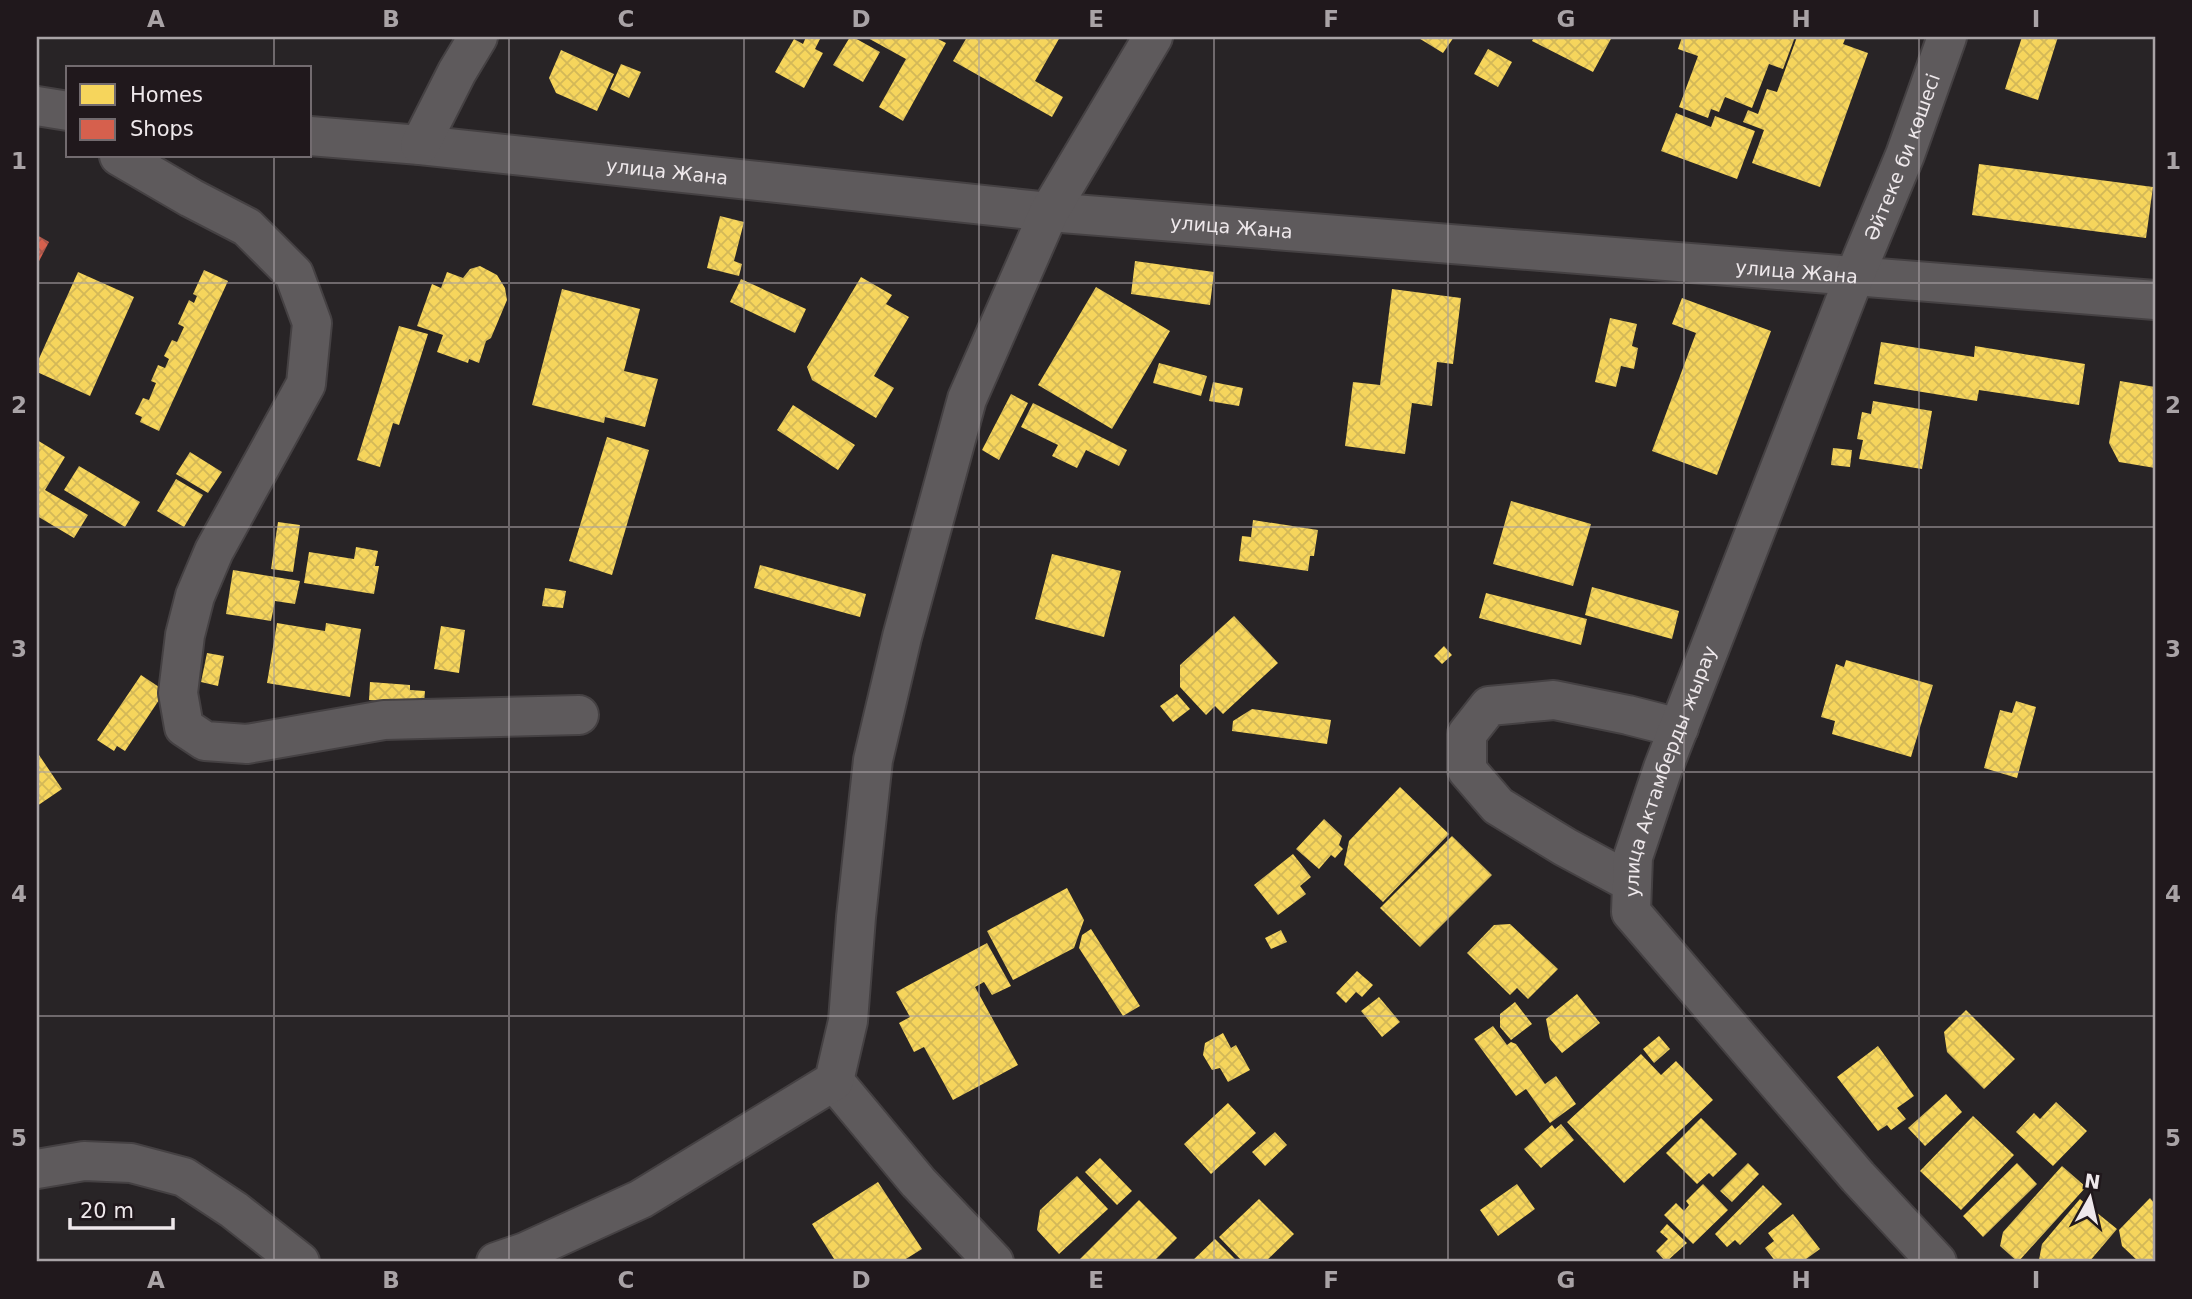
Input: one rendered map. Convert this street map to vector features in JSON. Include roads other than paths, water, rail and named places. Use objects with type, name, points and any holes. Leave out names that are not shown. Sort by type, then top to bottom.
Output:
[{"type":"street","points":[[420,145],[478,37]]},
{"type":"street","points":[[496,1262],[525,1252],[641,1199],[834,1081],[848,1021],[873,761],[902,637],[967,399],[1049,212],[1153,37]]},
{"type":"street","name":"Әйтеке би көшесі","points":[[1855,275],[1905,155],[1947,37]]},
{"type":"street","name":"улица Жана","points":[[312,136],[420,145],[1049,212],[2155,300]]},
{"type":"street","points":[[122,158],[247,227],[293,274],[312,323],[306,384],[214,551],[195,596],[185,635],[178,693],[184,727],[205,741],[247,744],[384,720],[579,715]]},
{"type":"street","name":"улица Актамберды жырау","points":[[1855,275],[1679,728],[1633,857],[1631,912],[1858,1177],[1937,1262]]},
{"type":"street","points":[[1632,883],[1564,847],[1498,806],[1467,770],[1467,734],[1489,706],[1554,700],[1679,728]]},
{"type":"street","points":[[834,1081],[918,1182],[994,1262]]},
{"type":"street","points":[[37,1169],[84,1161],[131,1163],[184,1177],[234,1210],[300,1262]]}]
